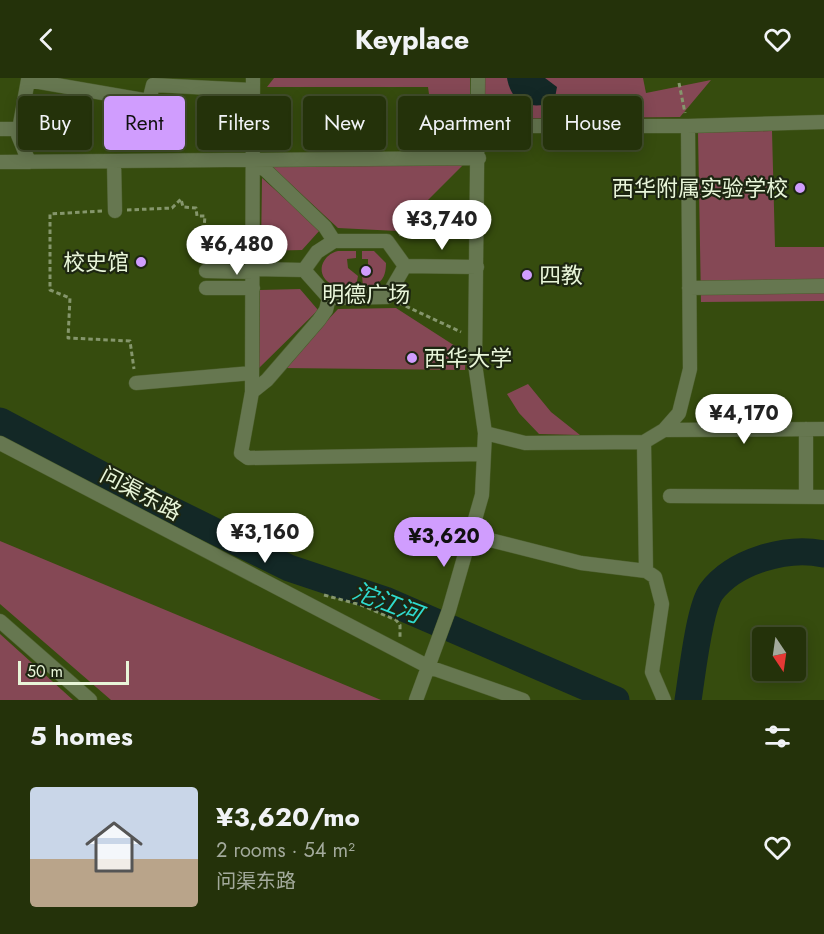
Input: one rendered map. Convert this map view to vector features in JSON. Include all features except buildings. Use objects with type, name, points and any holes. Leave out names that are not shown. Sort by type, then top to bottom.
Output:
[{"type":"street","points":[[478,78],[478,96]]},
{"type":"street","points":[[25,96],[28,80],[149,101],[153,85],[252,84],[252,392],[241,453],[248,459],[484,454]]},
{"type":"street","points":[[531,126],[688,126],[824,122]]},
{"type":"street","points":[[485,433],[525,442],[644,442],[664,430],[680,413],[690,369],[688,126]]},
{"type":"street","points":[[0,129],[18,129]]},
{"type":"street","points":[[24,150],[29,162]]},
{"type":"street","points":[[416,700],[449,610],[482,495],[485,433],[475,364],[479,150]]},
{"type":"street","points":[[0,162],[114,162],[253,158],[479,158]]},
{"type":"street","points":[[253,158],[325,227],[334,241]]},
{"type":"street","points":[[114,162],[115,211]]},
{"type":"street","points":[[304,270],[316,252],[334,241],[387,241],[405,267]]},
{"type":"street","points":[[204,249],[253,252]]},
{"type":"street","points":[[405,267],[477,267]]},
{"type":"street","points":[[206,271],[304,270],[329,298],[387,297],[405,267]]},
{"type":"street","points":[[689,288],[824,286]]},
{"type":"street","points":[[206,288],[253,288]]},
{"type":"street","points":[[252,392],[267,380],[319,320],[327,310],[329,298]]},
{"type":"street","points":[[136,383],[252,373]]},
{"type":"street","points":[[806,429],[806,497]]},
{"type":"street","points":[[664,430],[824,429]]},
{"type":"street","points":[[644,442],[645,571]]},
{"type":"street","name":"问渠东路","points":[[0,443],[430,664],[524,700]]},
{"type":"street","points":[[670,496],[824,497]]},
{"type":"street","points":[[470,535],[582,563],[645,571],[655,578],[662,604],[652,672],[664,700]]},
{"type":"street","points":[[0,621],[90,700]]},
{"type":"path","points":[[679,83],[688,126]]},
{"type":"path","points":[[387,241],[478,195]]},
{"type":"path","points":[[136,383],[130,341],[68,338],[70,298],[50,290],[50,214],[172,208],[181,199],[183,207],[196,208],[197,216],[205,216],[204,249]]},
{"type":"path","points":[[387,297],[475,339]]},
{"type":"shaded area","name":"西华大学","points":[[0,78],[824,78],[824,700],[0,700]]},
{"type":"shaded area","points":[[274,78],[470,78],[470,96],[429,96],[428,87],[267,87]]},
{"type":"shaded area","points":[[484,78],[643,78],[646,93],[711,80],[680,117],[642,117],[642,96],[543,96],[543,118],[531,119],[531,96],[484,96]]},
{"type":"shaded area","points":[[772,131],[775,247],[824,247],[824,301],[701,302],[698,132]]},
{"type":"shaded area","points":[[268,163],[463,165],[397,231],[338,228]]},
{"type":"shaded area","points":[[262,178],[320,230],[302,250],[261,251]]},
{"type":"shaded area","points":[[356,251],[356,258],[347,259],[348,268],[358,276],[356,286],[335,286],[323,276],[324,261],[332,253]]},
{"type":"shaded area","points":[[362,251],[374,251],[386,263],[383,278],[373,285],[363,287],[362,275],[368,274],[368,259],[362,259]]},
{"type":"shaded area","points":[[300,289],[318,310],[259,368],[260,290]]},
{"type":"shaded area","points":[[396,308],[466,353],[465,370],[283,368],[338,309]]},
{"type":"shaded area","points":[[528,384],[551,412],[580,435],[539,434],[519,413],[507,394]]},
{"type":"shaded area","points":[[0,541],[381,700],[111,700],[0,604]]},
{"type":"shaded area","points":[[0,634],[73,700],[0,700]]},
{"type":"water","points":[[507,78],[545,78],[557,87],[555,96],[543,96],[543,105],[531,105],[531,96],[515,96]]},
{"type":"waterway","name":"沱江河","points":[[0,421],[115,482],[289,568],[385,600],[616,700]]},
{"type":"waterway","name":"沱江河","points":[[688,700],[696,643],[703,613],[711,592],[721,581],[747,564],[762,558],[794,552],[824,554]]},
{"type":"place","name":"西华附属实验学校","points":[[800,188]]},
{"type":"place","name":"校史馆","points":[[141,262]]},
{"type":"place","name":"明德广场","points":[[366,271]]},
{"type":"place","name":"四教","points":[[527,275]]},
{"type":"place","name":"西华大学","points":[[412,358]]}]
